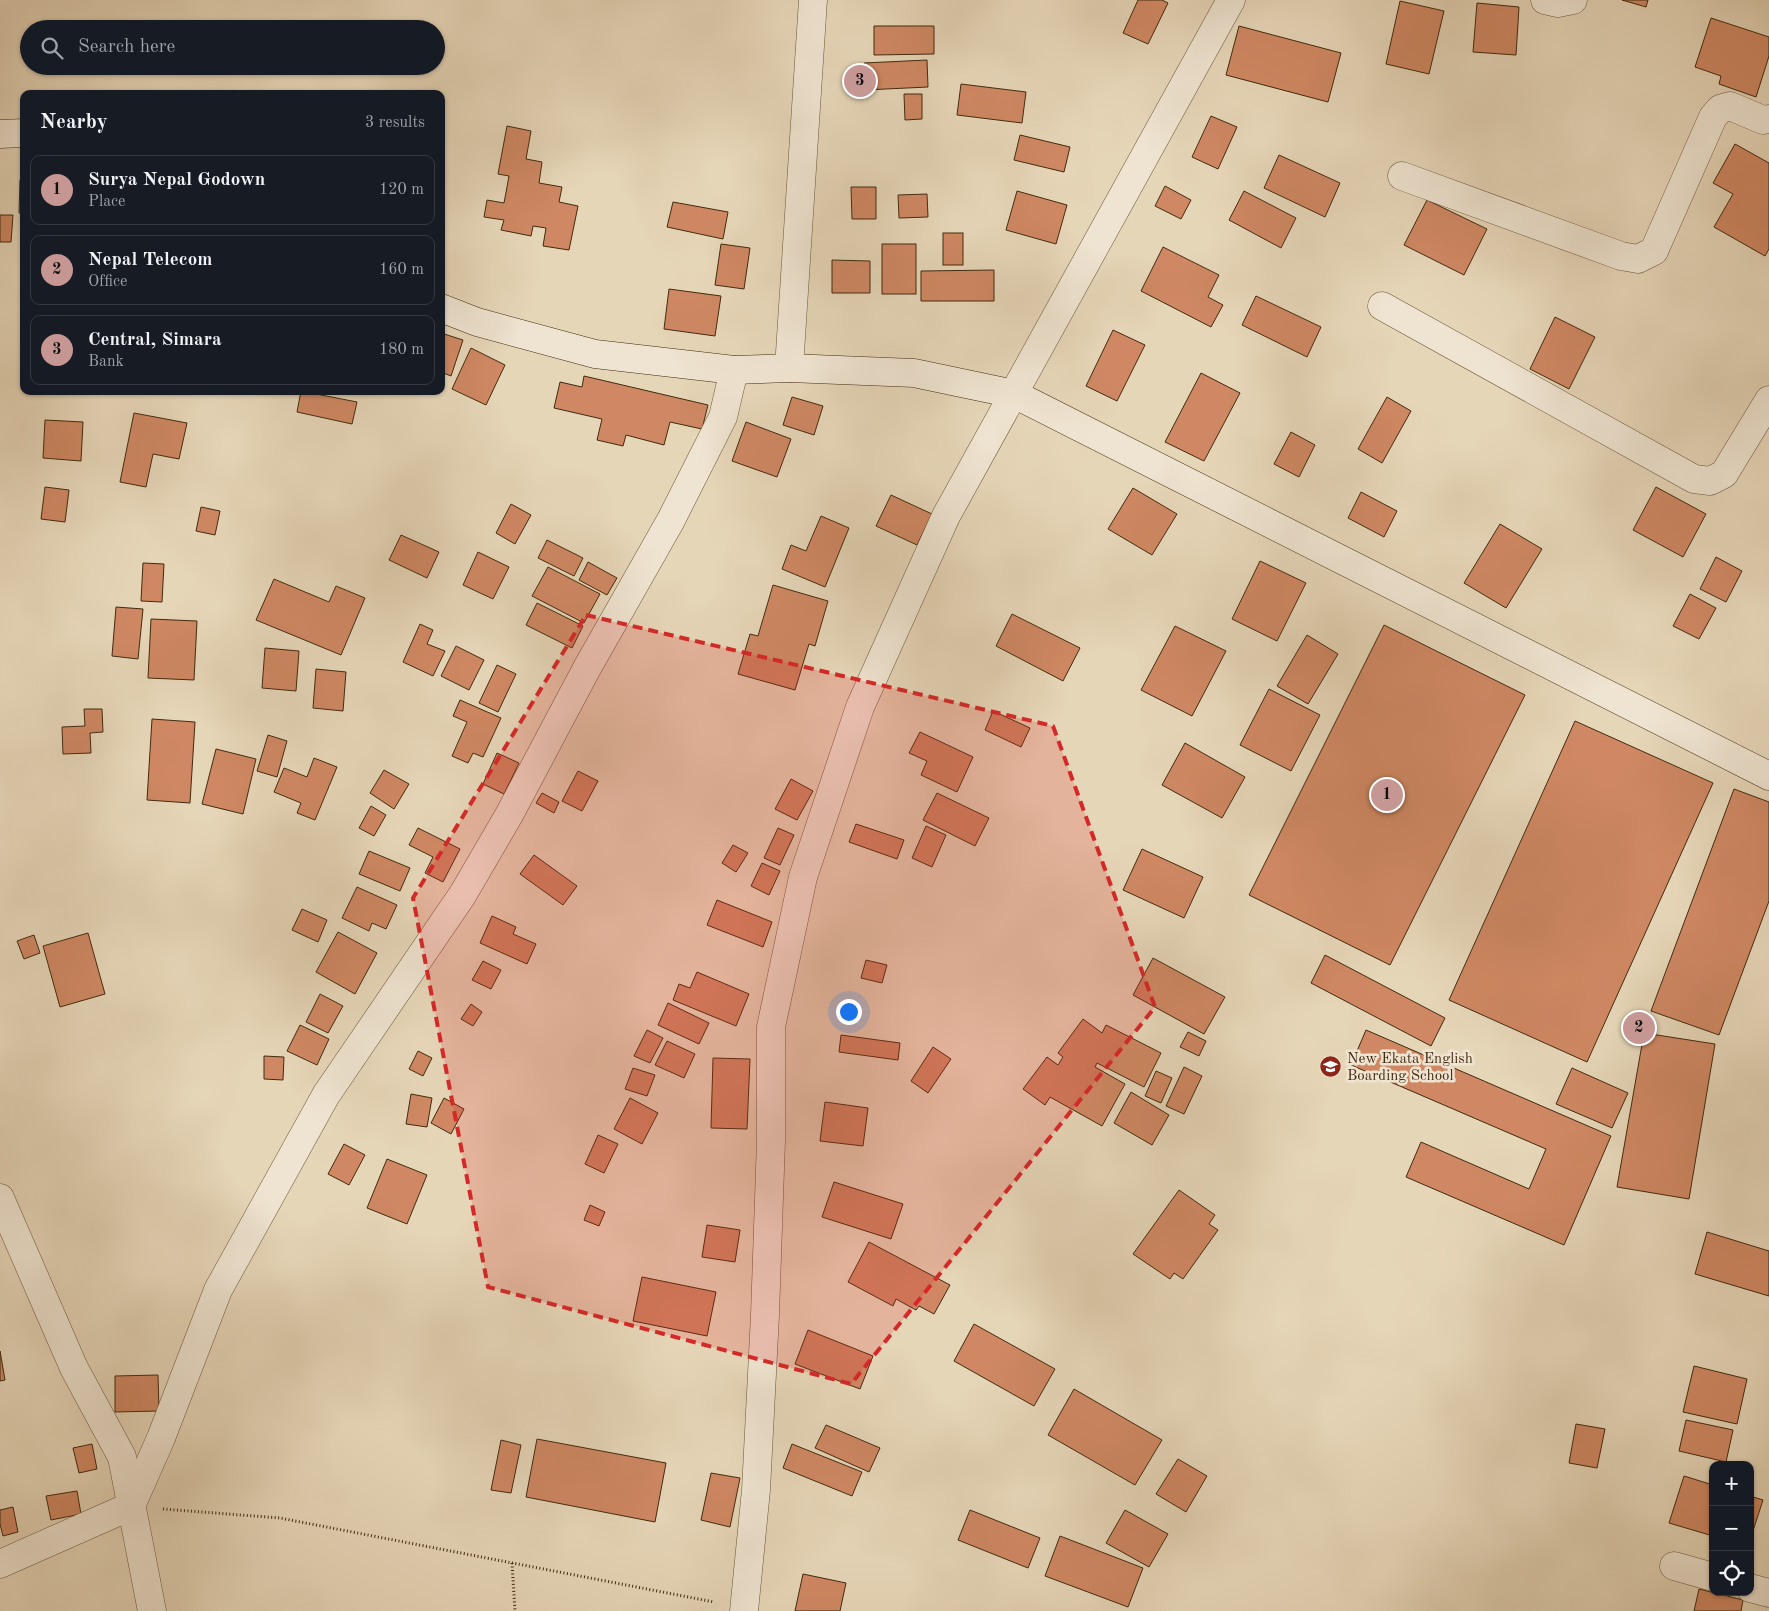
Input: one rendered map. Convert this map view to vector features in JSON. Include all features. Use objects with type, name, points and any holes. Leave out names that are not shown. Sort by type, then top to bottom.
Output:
[{"type":"street","points":[[789,368],[813,0]]},
{"type":"street","points":[[744,1610],[756,1490],[765,1315],[770,1140],[770,1027],[801,886],[860,706],[946,516],[1231,0]]},
{"type":"street","points":[[1545,0],[1558,3],[1573,0]]},
{"type":"street","points":[[1402,176],[1621,256],[1638,259],[1654,250],[1713,117],[1720,109],[1730,106],[1764,120],[1769,119]]},
{"type":"street","points":[[0,134],[20,133]]},
{"type":"street","points":[[1382,306],[1694,479],[1710,481],[1724,474],[1769,400]]},
{"type":"street","points":[[445,310],[477,322],[595,354],[734,370],[789,368],[914,373],[1014,394],[1769,776]]},
{"type":"street","points":[[0,1564],[131,1506],[161,1438],[218,1290],[326,1095],[463,894],[508,814],[587,668],[671,520],[723,417],[734,370]]},
{"type":"street","points":[[0,1198],[74,1368],[122,1456],[152,1611]]},
{"type":"street","points":[[1674,1566],[1709,1576]]},
{"type":"street","points":[[1754,1589],[1769,1593]]},
{"type":"path","points":[[131,1506],[280,1518],[744,1610]]},
{"type":"path","points":[[512,1563],[515,1611]]},
{"type":"highlighted area","points":[[586,615],[1053,726],[1155,1007],[851,1384],[488,1287],[413,898]]},
{"type":"building","points":[[1138,0],[1162,0],[1168,3],[1148,44],[1123,33]]},
{"type":"building","points":[[1622,0],[1648,0],[1646,7]]},
{"type":"building","points":[[1400,1],[1444,11],[1429,74],[1386,64]]},
{"type":"building","points":[[1477,3],[1519,7],[1516,55],[1473,52]]},
{"type":"building","points":[[1711,18],[1769,37],[1769,56],[1756,97],[1719,84],[1721,76],[1695,67]]},
{"type":"building","points":[[874,26],[934,26],[934,54],[874,55]]},
{"type":"building","points":[[1239,26],[1341,53],[1328,102],[1226,75]]},
{"type":"building","points":[[927,60],[928,87],[865,90],[864,63]]},
{"type":"building","points":[[961,84],[1026,92],[1022,123],[957,115]]},
{"type":"building","points":[[904,94],[922,94],[922,119],[905,120]]},
{"type":"building","points":[[1211,116],[1237,127],[1218,169],[1192,157]]},
{"type":"building","points":[[507,126],[531,131],[526,159],[542,162],[539,183],[562,187],[559,202],[578,206],[569,250],[543,246],[546,228],[533,226],[531,236],[501,230],[504,220],[484,217],[487,200],[504,203],[509,176],[498,174]]},
{"type":"building","points":[[1020,135],[1070,147],[1064,172],[1014,160]]},
{"type":"building","points":[[1735,144],[1769,163],[1769,249],[1765,256],[1714,227],[1733,194],[1713,183]]},
{"type":"building","points":[[1279,155],[1340,183],[1325,217],[1264,188]]},
{"type":"building","points":[[20,180],[20,213],[19,213]]},
{"type":"building","points":[[1165,186],[1191,200],[1181,219],[1155,206]]},
{"type":"building","points":[[851,187],[876,187],[876,219],[852,219]]},
{"type":"building","points":[[1017,191],[1067,205],[1056,244],[1006,230]]},
{"type":"building","points":[[1244,191],[1296,218],[1281,248],[1229,220]]},
{"type":"building","points":[[927,194],[928,217],[899,218],[898,195]]},
{"type":"building","points":[[1427,200],[1487,229],[1464,275],[1404,245]]},
{"type":"building","points":[[673,202],[728,212],[723,239],[667,227]]},
{"type":"building","points":[[0,215],[13,215],[11,242],[0,242]]},
{"type":"building","points":[[943,233],[963,233],[963,265],[943,265]]},
{"type":"building","points":[[721,244],[750,248],[744,289],[715,285]]},
{"type":"building","points":[[882,244],[916,244],[916,294],[882,294]]},
{"type":"building","points":[[1163,247],[1219,275],[1208,297],[1223,305],[1211,327],[1141,291]]},
{"type":"building","points":[[832,260],[870,261],[870,293],[832,293]]},
{"type":"building","points":[[994,270],[994,301],[921,301],[921,271]]},
{"type":"building","points":[[669,289],[721,296],[715,336],[664,329]]},
{"type":"building","points":[[1256,296],[1321,327],[1307,357],[1242,325]]},
{"type":"building","points":[[1555,317],[1595,337],[1569,389],[1530,369]]},
{"type":"building","points":[[1113,330],[1145,345],[1117,401],[1086,386]]},
{"type":"building","points":[[445,334],[463,340],[451,376],[445,374]]},
{"type":"building","points":[[471,348],[505,365],[486,405],[452,389]]},
{"type":"building","points":[[1201,373],[1240,393],[1204,461],[1165,442]]},
{"type":"building","points":[[584,376],[708,405],[702,429],[670,422],[664,445],[626,435],[623,446],[597,440],[602,419],[554,408],[560,382],[582,387]]},
{"type":"building","points":[[300,395],[321,395],[357,402],[352,424],[297,412]]},
{"type":"building","points":[[792,397],[823,406],[814,435],[783,425]]},
{"type":"building","points":[[1387,397],[1411,411],[1382,463],[1358,449]]},
{"type":"building","points":[[134,413],[187,423],[179,459],[153,454],[146,487],[120,482]]},
{"type":"building","points":[[45,420],[83,422],[81,461],[43,458]]},
{"type":"building","points":[[746,422],[791,439],[777,477],[732,461]]},
{"type":"building","points":[[1291,432],[1315,445],[1299,477],[1274,464]]},
{"type":"building","points":[[45,487],[69,490],[65,522],[41,519]]},
{"type":"building","points":[[1656,487],[1706,514],[1683,557],[1633,530]]},
{"type":"building","points":[[1133,488],[1177,514],[1152,555],[1108,529]]},
{"type":"building","points":[[1361,492],[1397,511],[1384,537],[1348,518]]},
{"type":"building","points":[[891,495],[932,514],[917,545],[876,526]]},
{"type":"building","points":[[511,504],[531,515],[515,544],[496,533]]},
{"type":"building","points":[[201,507],[220,511],[215,535],[196,531]]},
{"type":"building","points":[[821,516],[849,528],[825,587],[782,569],[791,545],[806,551]]},
{"type":"building","points":[[1500,524],[1542,549],[1506,608],[1464,583]]},
{"type":"building","points":[[401,535],[439,552],[427,578],[389,560]]},
{"type":"building","points":[[547,540],[583,558],[574,576],[538,558]]},
{"type":"building","points":[[478,552],[509,567],[493,599],[463,585]]},
{"type":"building","points":[[1716,557],[1742,571],[1726,602],[1700,589]]},
{"type":"building","points":[[1260,561],[1306,583],[1277,641],[1232,619]]},
{"type":"building","points":[[588,562],[617,578],[607,595],[579,580]]},
{"type":"building","points":[[143,563],[164,564],[162,602],[141,601]]},
{"type":"building","points":[[548,567],[600,594],[584,623],[532,596]]},
{"type":"building","points":[[274,579],[329,602],[336,586],[365,598],[341,655],[256,620]]},
{"type":"building","points":[[773,585],[828,601],[815,646],[809,644],[795,690],[738,674],[750,634],[758,636]]},
{"type":"building","points":[[1690,594],[1716,608],[1699,639],[1673,626]]},
{"type":"building","points":[[537,603],[583,626],[572,648],[526,625]]},
{"type":"building","points":[[116,607],[143,609],[138,659],[112,656]]},
{"type":"building","points":[[1012,614],[1080,648],[1063,681],[996,646]]},
{"type":"building","points":[[151,619],[197,621],[194,680],[148,678]]},
{"type":"building","points":[[420,624],[433,630],[427,644],[445,651],[433,676],[403,662]]},
{"type":"building","points":[[1384,625],[1525,695],[1390,965],[1249,895]]},
{"type":"building","points":[[1175,626],[1226,651],[1192,716],[1141,690]]},
{"type":"building","points":[[1307,635],[1338,654],[1308,704],[1277,686]]},
{"type":"building","points":[[456,646],[484,660],[469,690],[441,676]]},
{"type":"building","points":[[265,648],[299,651],[296,691],[262,688]]},
{"type":"building","points":[[497,665],[516,674],[498,712],[479,703]]},
{"type":"building","points":[[316,669],[346,672],[343,711],[313,708]]},
{"type":"building","points":[[1269,689],[1320,715],[1291,771],[1240,745]]},
{"type":"building","points":[[460,700],[501,718],[483,757],[473,753],[468,763],[452,756],[467,722],[453,716]]},
{"type":"building","points":[[84,709],[102,709],[103,732],[90,733],[91,753],[63,754],[62,727],[85,726]]},
{"type":"building","points":[[993,711],[1030,728],[1021,747],[985,730]]},
{"type":"building","points":[[152,719],[195,722],[190,803],[147,800]]},
{"type":"building","points":[[1575,721],[1713,783],[1587,1062],[1449,1000]]},
{"type":"building","points":[[920,732],[973,757],[957,792],[921,775],[927,761],[909,753]]},
{"type":"building","points":[[268,735],[287,741],[277,777],[257,771]]},
{"type":"building","points":[[1185,743],[1245,777],[1222,818],[1162,785]]},
{"type":"building","points":[[216,749],[256,759],[243,814],[202,804]]},
{"type":"building","points":[[497,753],[519,763],[504,794],[483,784]]},
{"type":"building","points":[[314,758],[337,767],[315,820],[297,813],[301,803],[274,792],[284,768],[307,777]]},
{"type":"building","points":[[384,770],[409,784],[394,809],[370,793]]},
{"type":"building","points":[[578,771],[598,781],[582,811],[562,801]]},
{"type":"building","points":[[791,779],[813,791],[797,820],[775,809]]},
{"type":"building","points":[[1734,789],[1769,802],[1769,901],[1719,1035],[1651,1011]]},
{"type":"building","points":[[542,793],[559,802],[554,813],[536,803]]},
{"type":"building","points":[[937,793],[989,818],[975,846],[923,820]]},
{"type":"building","points":[[371,806],[386,815],[374,836],[359,828]]},
{"type":"building","points":[[856,824],[904,840],[897,859],[849,842]]},
{"type":"building","points":[[926,826],[946,835],[932,867],[912,858]]},
{"type":"building","points":[[418,828],[460,849],[443,882],[425,873],[433,857],[409,845]]},
{"type":"building","points":[[778,828],[794,835],[780,865],[764,858]]},
{"type":"building","points":[[733,845],[748,853],[736,872],[722,863]]},
{"type":"building","points":[[1142,849],[1203,877],[1184,918],[1123,890]]},
{"type":"building","points":[[369,851],[410,868],[400,891],[359,874]]},
{"type":"building","points":[[534,855],[577,886],[563,905],[520,874]]},
{"type":"building","points":[[762,863],[780,871],[769,895],[751,886]]},
{"type":"building","points":[[357,887],[397,905],[386,929],[372,923],[369,931],[342,918]]},
{"type":"building","points":[[717,900],[772,922],[763,947],[707,925]]},
{"type":"building","points":[[302,909],[327,920],[318,942],[292,930]]},
{"type":"building","points":[[492,916],[516,927],[513,934],[536,944],[527,964],[480,943]]},
{"type":"building","points":[[338,932],[377,953],[355,994],[316,972]]},
{"type":"building","points":[[88,933],[105,994],[60,1007],[43,946]]},
{"type":"building","points":[[34,935],[40,953],[24,959],[17,941]]},
{"type":"building","points":[[1325,955],[1445,1018],[1431,1046],[1311,983]]},
{"type":"building","points":[[1153,958],[1225,997],[1204,1034],[1133,995]]},
{"type":"building","points":[[866,960],[887,965],[882,983],[861,978]]},
{"type":"building","points":[[483,961],[501,970],[491,989],[472,980]]},
{"type":"building","points":[[697,972],[749,994],[736,1026],[673,1000],[679,984],[690,988]]},
{"type":"building","points":[[320,994],[343,1006],[328,1033],[306,1022]]},
{"type":"building","points":[[668,1003],[709,1023],[699,1044],[658,1025]]},
{"type":"building","points":[[471,1004],[482,1012],[473,1026],[461,1019]]},
{"type":"building","points":[[1083,1019],[1102,1033],[1106,1025],[1161,1053],[1144,1087],[1097,1063],[1095,1067],[1125,1084],[1102,1126],[1050,1097],[1045,1105],[1023,1089],[1047,1057],[1058,1065],[1063,1057],[1058,1053]]},
{"type":"building","points":[[300,1025],[329,1039],[317,1065],[287,1051]]},
{"type":"building","points":[[647,1030],[663,1038],[650,1063],[634,1056]]},
{"type":"building","points":[[1366,1030],[1611,1136],[1564,1245],[1406,1177],[1421,1142],[1529,1189],[1546,1149],[1351,1065]]},
{"type":"building","points":[[1188,1032],[1206,1041],[1199,1056],[1180,1047]]},
{"type":"building","points":[[1644,1033],[1715,1044],[1689,1199],[1617,1187]]},
{"type":"building","points":[[841,1035],[900,1043],[898,1060],[839,1052]]},
{"type":"building","points":[[667,1041],[695,1054],[684,1078],[655,1065]]},
{"type":"building","points":[[933,1047],[951,1059],[928,1093],[911,1081]]},
{"type":"building","points":[[418,1051],[432,1058],[423,1076],[409,1069]]},
{"type":"building","points":[[264,1056],[284,1057],[283,1080],[264,1079]]},
{"type":"building","points":[[713,1058],[750,1059],[747,1129],[711,1128]]},
{"type":"building","points":[[1184,1067],[1202,1076],[1184,1114],[1166,1106]]},
{"type":"building","points":[[633,1068],[655,1075],[647,1096],[625,1089]]},
{"type":"building","points":[[1572,1068],[1628,1093],[1612,1128],[1556,1104]]},
{"type":"building","points":[[1156,1071],[1172,1078],[1161,1103],[1145,1096]]},
{"type":"building","points":[[1131,1092],[1169,1115],[1152,1145],[1114,1123]]},
{"type":"building","points":[[411,1094],[432,1098],[427,1127],[406,1124]]},
{"type":"building","points":[[444,1098],[464,1109],[451,1134],[431,1123]]},
{"type":"building","points":[[630,1098],[658,1113],[642,1144],[614,1129]]},
{"type":"building","points":[[825,1102],[868,1108],[863,1146],[820,1141]]},
{"type":"building","points":[[598,1135],[618,1144],[604,1173],[585,1164]]},
{"type":"building","points":[[344,1144],[365,1155],[349,1185],[328,1174]]},
{"type":"building","points":[[387,1159],[427,1175],[407,1224],[367,1208]]},
{"type":"building","points":[[834,1182],[903,1204],[891,1239],[822,1217]]},
{"type":"building","points":[[1179,1190],[1215,1215],[1209,1224],[1218,1230],[1183,1279],[1174,1273],[1170,1279],[1133,1254]]},
{"type":"building","points":[[590,1205],[605,1212],[599,1226],[584,1220]]},
{"type":"building","points":[[707,1225],[740,1230],[735,1262],[702,1257]]},
{"type":"building","points":[[1707,1232],[1769,1251],[1769,1296],[1695,1274]]},
{"type":"building","points":[[869,1242],[950,1285],[934,1314],[919,1306],[916,1310],[896,1299],[893,1306],[848,1282]]},
{"type":"building","points":[[642,1277],[716,1292],[707,1336],[633,1321]]},
{"type":"building","points":[[974,1324],[1055,1369],[1034,1406],[954,1361]]},
{"type":"building","points":[[808,1330],[873,1356],[860,1389],[795,1364]]},
{"type":"building","points":[[0,1351],[5,1380],[0,1381]]},
{"type":"building","points":[[1694,1366],[1747,1379],[1737,1424],[1683,1412]]},
{"type":"building","points":[[158,1375],[159,1411],[115,1412],[115,1376]]},
{"type":"building","points":[[1074,1389],[1162,1440],[1135,1485],[1048,1435]]},
{"type":"building","points":[[1686,1420],[1733,1430],[1726,1461],[1679,1451]]},
{"type":"building","points":[[1576,1424],[1605,1429],[1597,1468],[1569,1463]]},
{"type":"building","points":[[826,1425],[880,1448],[869,1472],[815,1448]]},
{"type":"building","points":[[537,1439],[666,1463],[655,1522],[526,1497]]},
{"type":"building","points":[[501,1440],[521,1445],[511,1493],[491,1490]]},
{"type":"building","points":[[92,1444],[97,1469],[79,1473],[73,1448]]},
{"type":"building","points":[[792,1444],[862,1472],[852,1496],[783,1468]]},
{"type":"building","points":[[1178,1459],[1207,1476],[1186,1512],[1156,1494]]},
{"type":"building","points":[[711,1473],[740,1478],[730,1527],[701,1520]]},
{"type":"building","points":[[1684,1476],[1709,1484],[1709,1535],[1669,1523]]},
{"type":"building","points":[[77,1491],[81,1514],[51,1520],[46,1496]]},
{"type":"building","points":[[1754,1497],[1763,1500],[1754,1528]]},
{"type":"building","points":[[13,1507],[18,1532],[3,1536],[0,1524],[0,1510]]},
{"type":"building","points":[[970,1510],[1040,1538],[1028,1568],[958,1540]]},
{"type":"building","points":[[1125,1510],[1168,1534],[1149,1567],[1106,1543]]},
{"type":"building","points":[[1060,1536],[1143,1568],[1128,1607],[1045,1576]]},
{"type":"building","points":[[803,1574],[846,1583],[840,1611],[795,1611]]},
{"type":"building","points":[[1699,1589],[1709,1592],[1709,1596],[1727,1596],[1743,1600],[1741,1611],[1694,1611]]},
{"type":"place","name":"Central, Simara","points":[[860,81]]},
{"type":"place","name":"Surya Nepal Godown","points":[[1387,795]]},
{"type":"place","name":"Nepal Telecom","points":[[1639,1028]]},
{"type":"place","name":"New Ekata English Boarding School","points":[[1331,1067]]}]
